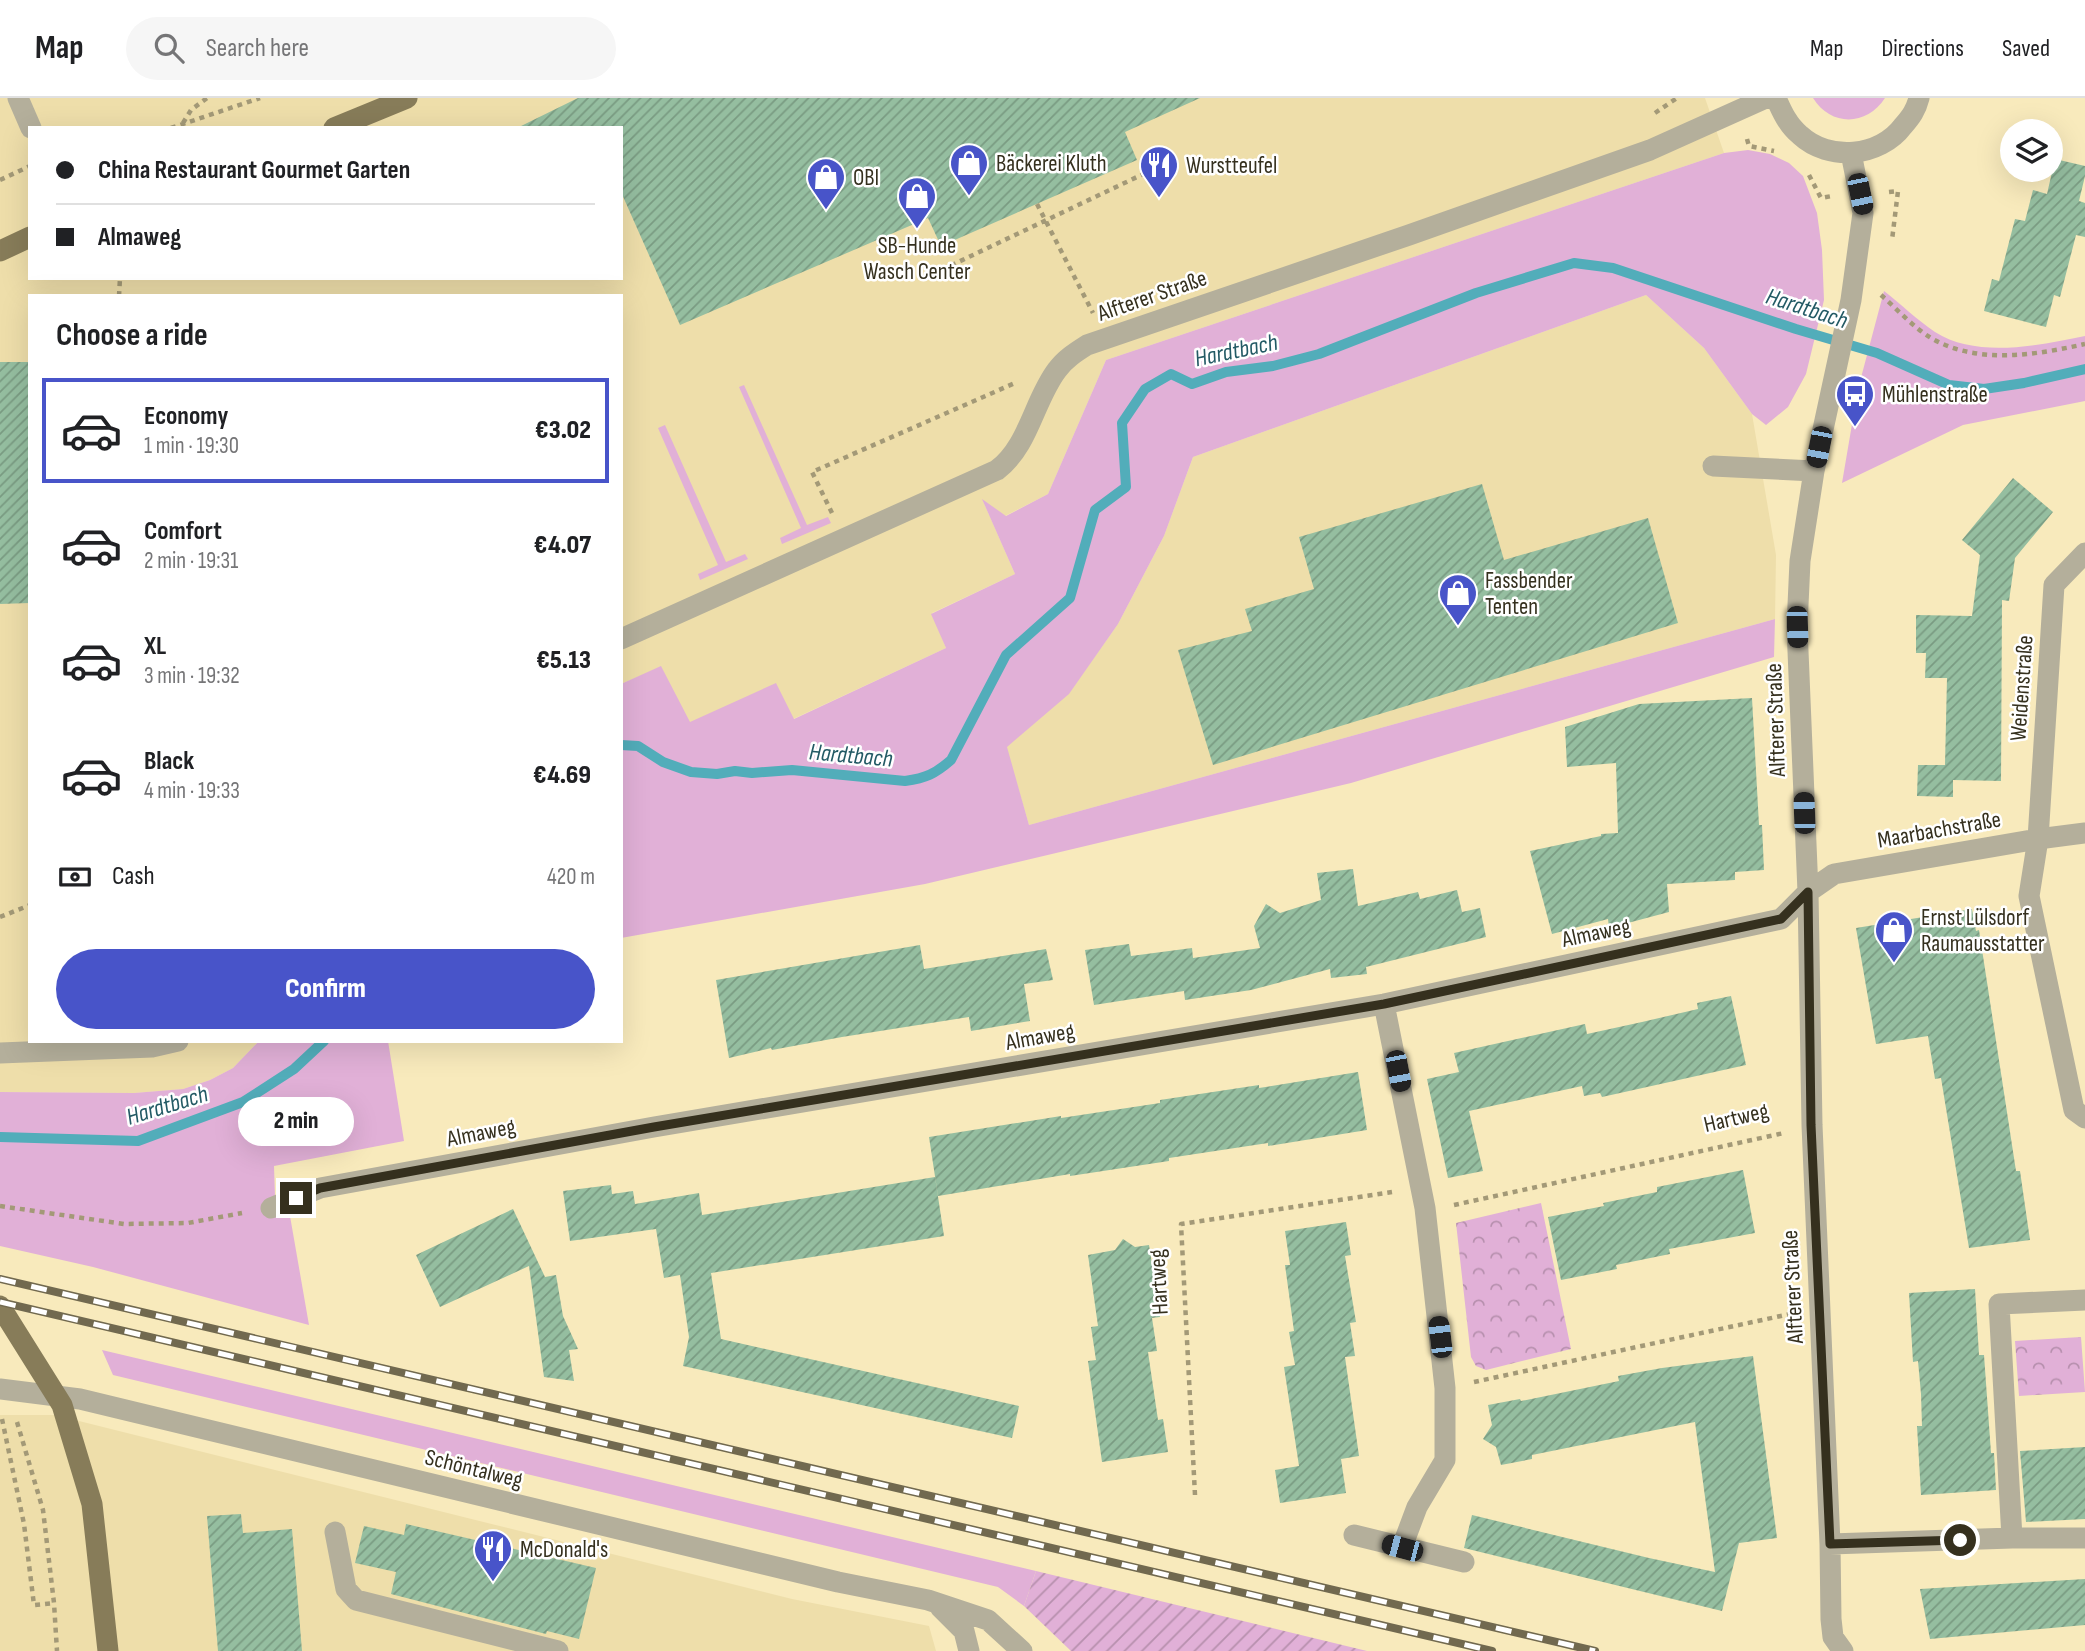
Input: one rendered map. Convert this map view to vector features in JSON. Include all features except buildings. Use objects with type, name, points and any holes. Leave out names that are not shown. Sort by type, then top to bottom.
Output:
[{"type":"main road","points":[[339,126],[407,98]]},
{"type":"main road","points":[[0,251],[28,238]]},
{"type":"main road","points":[[0,1306],[62,1405],[92,1504],[108,1651]]},
{"type":"street","points":[[18,98],[30,126]]},
{"type":"street","name":"Alfterer Straße","points":[[623,638],[989,475],[1004,464],[1016,450],[1058,369],[1070,356],[1100,340],[1650,150],[1766,98]]},
{"type":"street","points":[[1776,98],[1783,115],[1799,135],[1837,153],[1878,147],[1895,137],[1917,109],[1919,98]]},
{"type":"street","name":"Alfterer Straße","points":[[1843,1651],[1833,1637],[1831,1619],[1811,1125],[1808,892],[1797,627],[1800,561],[1814,471],[1856,274],[1863,212],[1851,153]]},
{"type":"street","points":[[1713,466],[1814,471]]},
{"type":"street","name":"Weidenstraße","points":[[2085,553],[2054,585],[2038,839],[2029,895],[2074,1110],[2085,1118]]},
{"type":"street","name":"Maarbachstraße","points":[[1808,892],[1834,874],[2085,833]]},
{"type":"street","name":"Almaweg","points":[[271,1208],[320,1188],[1384,1004],[1781,919],[1808,892]]},
{"type":"street","points":[[1384,1004],[1425,1208],[1445,1388],[1446,1461],[1418,1507],[1402,1548]]},
{"type":"street","points":[[0,1052],[126,1049],[169,1043]]},
{"type":"street","points":[[2012,1538],[1999,1304],[2085,1300]]},
{"type":"street","name":"Schöntalweg","points":[[0,1388],[80,1399],[838,1582],[936,1603],[988,1620],[1022,1651]]},
{"type":"street","points":[[335,1532],[346,1589],[356,1600],[558,1651]]},
{"type":"street","points":[[1354,1535],[1464,1562]]},
{"type":"street","points":[[1830,1544],[2085,1538]]},
{"type":"street","points":[[936,1603],[964,1631],[969,1651]]},
{"type":"path","points":[[183,124],[191,110],[207,98]]},
{"type":"path","points":[[177,126],[260,98]]},
{"type":"path","points":[[933,274],[1177,158]]},
{"type":"path","points":[[0,180],[28,167]]},
{"type":"path","points":[[1037,204],[1094,314]]},
{"type":"path","points":[[1856,274],[1930,337],[1953,348],[1973,353],[2014,355],[2042,353],[2085,344]]},
{"type":"path","points":[[845,539],[812,472],[1007,386],[1058,369]]},
{"type":"path","points":[[0,917],[28,906]]},
{"type":"path","name":"Hartweg","points":[[1425,1208],[1457,1204],[1773,1136],[1811,1125]]},
{"type":"path","name":"Hartweg","points":[[1195,1495],[1181,1224],[1420,1186]]},
{"type":"path","points":[[0,1206],[124,1224],[188,1223],[271,1208]]},
{"type":"path","points":[[1445,1388],[1819,1307]]},
{"type":"path","points":[[0,1411],[24,1524],[34,1605],[54,1603]]},
{"type":"path","points":[[17,1420],[43,1510],[57,1651]]},
{"type":"shaded area","points":[[0,98],[1705,98],[1724,153],[1106,360],[1048,494],[1005,516],[983,501],[1015,574],[932,613],[946,648],[793,719],[689,723],[661,667],[623,683],[623,294],[28,294],[28,1043],[257,1043],[233,1068],[210,1080],[183,1089],[134,1093],[0,1092]]},
{"type":"shaded area","points":[[1646,295],[1704,348],[1752,414],[1776,555],[1775,619],[1029,825],[1006,747],[1069,693],[1118,624],[1164,536],[1193,457]]},
{"type":"shaded area","points":[[0,1415],[55,1415],[792,1599],[929,1626],[936,1651],[0,1651]]},
{"type":"green space","points":[[1813,98],[1885,98],[1869,114],[1849,119],[1829,114]]},
{"type":"green space","points":[[1748,150],[1770,154],[1789,163],[1803,176],[1817,213],[1824,300],[1806,374],[1788,407],[1766,425],[1752,414],[1704,348],[1646,295],[1193,457],[1164,536],[1118,624],[1069,694],[1007,747],[1029,825],[1775,619],[1774,657],[1351,783],[925,884],[623,938],[623,683],[661,666],[690,722],[776,683],[794,719],[946,648],[931,614],[1015,574],[982,499],[1006,516],[1048,494],[1106,360],[1724,153]]},
{"type":"green space","points":[[1884,291],[1935,332],[1970,345],[1989,348],[2029,346],[2085,336],[2085,401],[1963,425],[1842,483],[1858,389]]},
{"type":"green space","points":[[744,385],[807,525],[828,517],[831,523],[782,544],[780,538],[801,528],[739,387]]},
{"type":"green space","points":[[665,425],[726,562],[745,554],[748,559],[700,580],[698,574],[718,565],[658,428]]},
{"type":"green space","points":[[257,1043],[388,1043],[404,1141],[274,1166],[275,1198],[290,1216],[309,1325],[93,1267],[0,1246],[0,1092],[134,1093],[183,1089],[210,1080],[233,1068]]},
{"type":"green space","points":[[1541,1203],[1571,1349],[1486,1370],[1476,1366],[1471,1357],[1456,1223]]},
{"type":"green space","points":[[2081,1337],[2085,1392],[2019,1396],[2015,1341]]},
{"type":"green space","points":[[102,1350],[1036,1571],[1024,1606],[998,1587],[113,1375]]},
{"type":"green space","points":[[1036,1571],[1367,1651],[1071,1651],[1024,1606]]},
{"type":"waterway","name":"Hardtbach","points":[[623,745],[638,746],[663,762],[691,772],[717,774],[792,770],[905,781],[930,775],[951,760],[1006,655],[1070,598],[1095,510],[1126,487],[1122,423],[1145,389],[1171,374],[1192,384],[1226,372],[1273,366],[1319,354],[1476,293],[1574,263],[1613,268],[1877,353],[1949,385],[1984,389],[2085,369]]},
{"type":"waterway","name":"Hardtbach","points":[[0,1137],[138,1141],[243,1102],[294,1069],[322,1043]]},
{"type":"railway","points":[[0,1279],[1595,1651]]},
{"type":"railway","points":[[0,1302],[1492,1651]]},
{"type":"place","name":"Bäckerei Kluth","points":[[969,197]]},
{"type":"place","name":"Wurstteufel","points":[[1159,199]]},
{"type":"place","name":"OBI","points":[[826,211]]},
{"type":"place","name":"SB-Hunde Wasch Center","points":[[917,230]]},
{"type":"place","name":"Mühlenstraße","points":[[1855,428]]},
{"type":"place","name":"Fassbender Tenten","points":[[1458,627]]},
{"type":"place","name":"Ernst Lülsdorf Raumausstatter","points":[[1894,964]]},
{"type":"place","name":"McDonald's","points":[[493,1583]]},
{"type":"route","points":[[296,1198],[320,1188],[654,1127],[1384,1004],[1781,919],[1808,892],[1811,1125],[1830,1544],[1960,1540]]}]
